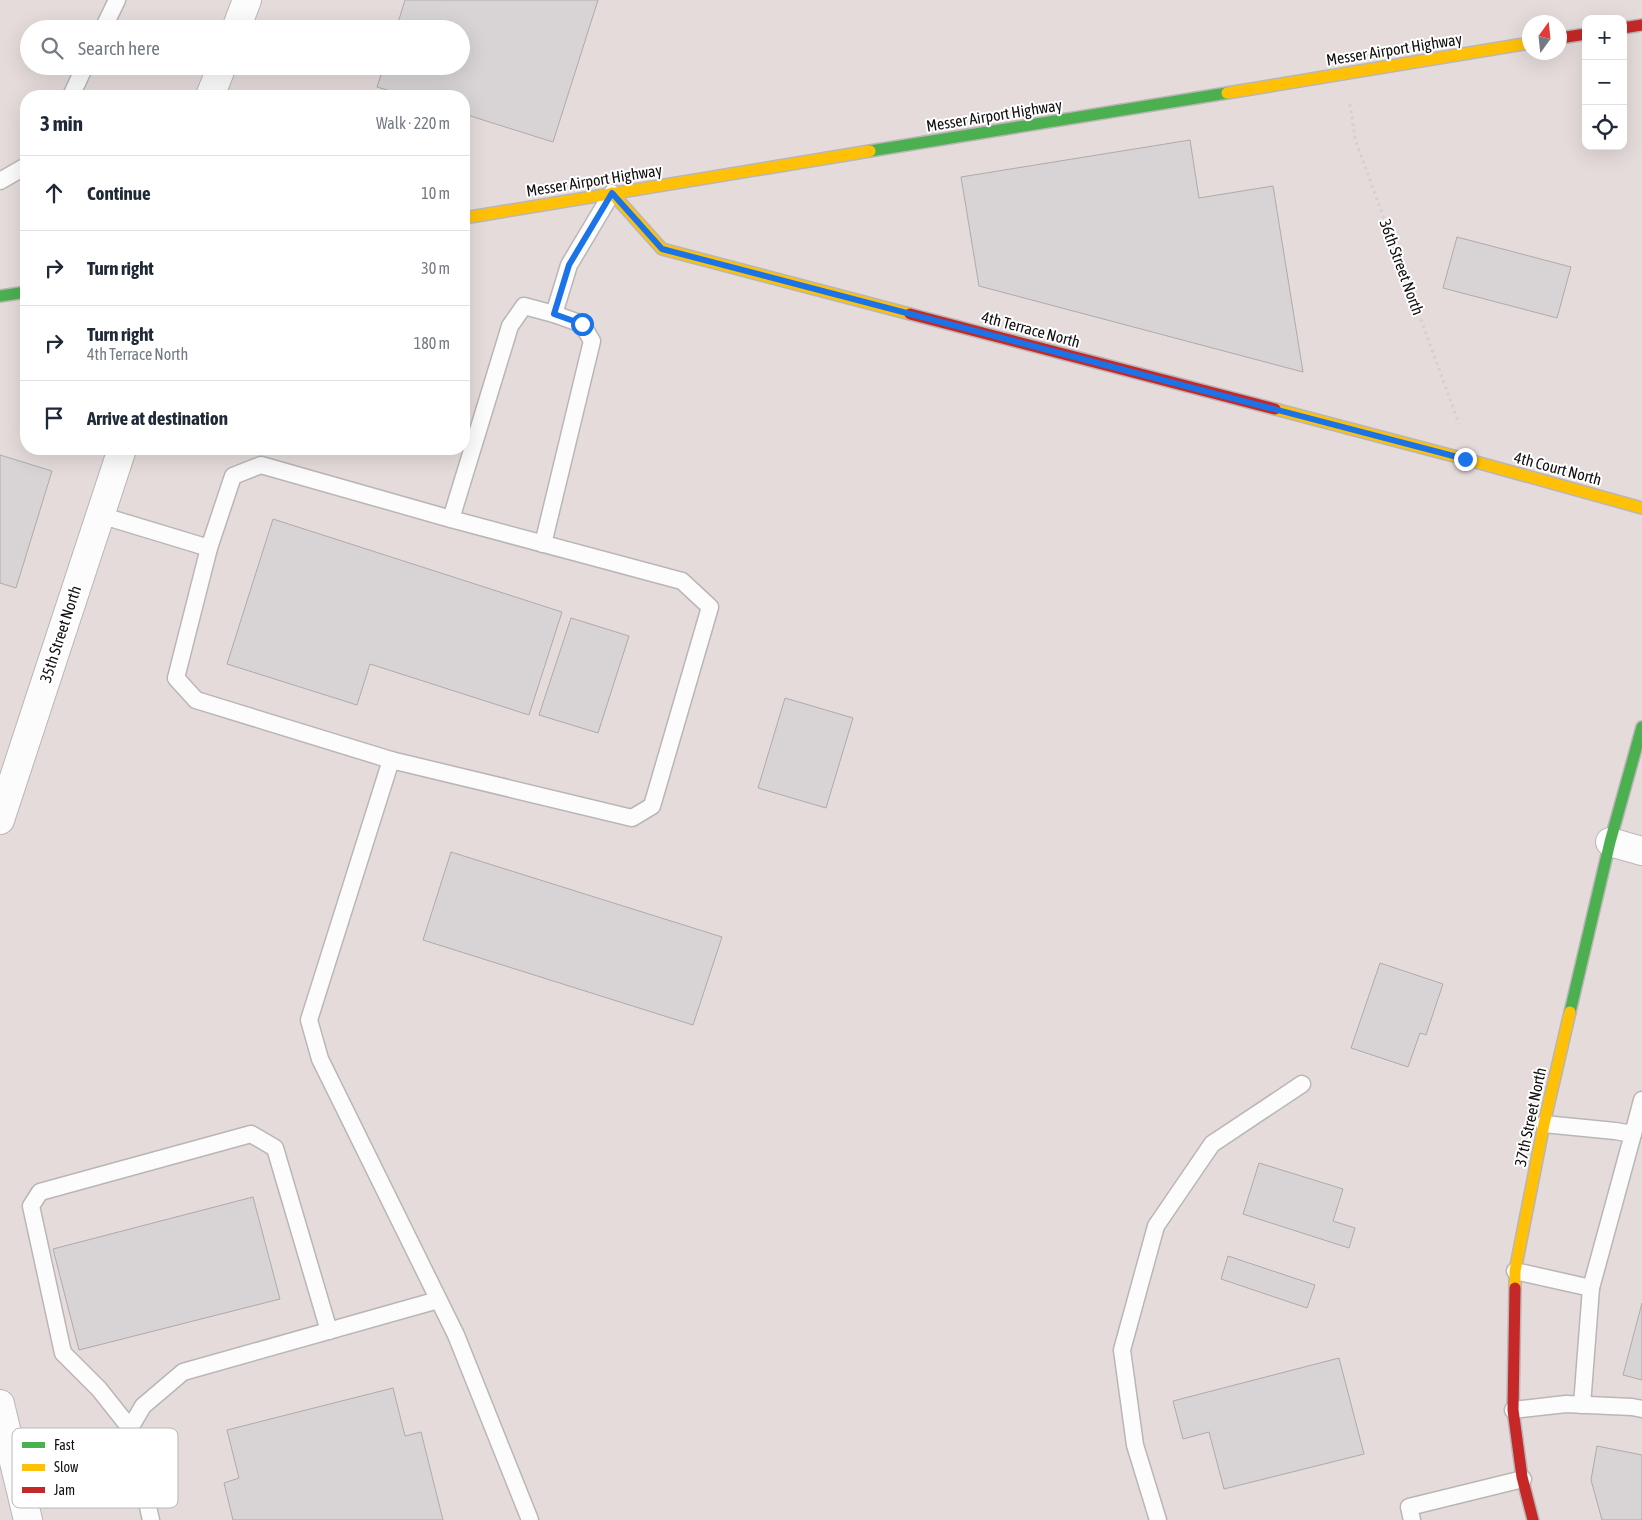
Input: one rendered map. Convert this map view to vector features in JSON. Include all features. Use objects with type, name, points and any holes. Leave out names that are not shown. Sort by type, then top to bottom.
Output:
[{"type":"street","points":[[239,20],[247,0]]},
{"type":"street","points":[[1627,27],[1642,25]]},
{"type":"street","points":[[1567,37],[1582,35]]},
{"type":"street","name":"Messer Airport Highway","points":[[470,217],[1522,44]]},
{"type":"street","points":[[212,90],[218,75]]},
{"type":"street","name":"4th Terrace North","points":[[612,193],[662,249],[1465,459]]},
{"type":"street","points":[[0,296],[20,293]]},
{"type":"street","name":"35th Street North","points":[[0,820],[120,455]]},
{"type":"street","name":"4th Court North","points":[[1465,459],[1642,508]]},
{"type":"street","name":"37th Street North","points":[[1533,1520],[1523,1479],[1513,1410],[1515,1271],[1544,1124],[1610,842],[1639,746],[1642,728]]},
{"type":"street","points":[[1610,842],[1642,851]]},
{"type":"street","points":[[0,1404],[12,1454]]},
{"type":"lane","points":[[107,20],[117,0]]},
{"type":"lane","points":[[73,90],[80,75]]},
{"type":"lane","points":[[0,181],[20,169]]},
{"type":"lane","points":[[554,314],[569,265],[612,193]]},
{"type":"lane","points":[[451,520],[510,326],[524,306],[582,324],[592,341],[543,544]]},
{"type":"lane","points":[[262,465],[451,520],[543,544],[682,581],[710,607],[652,806],[632,818],[391,760],[196,700],[176,678],[209,548],[234,476],[262,465]]},
{"type":"lane","points":[[100,515],[209,548]]},
{"type":"lane","points":[[391,760],[309,1020],[320,1059],[456,1336],[530,1520]]},
{"type":"lane","points":[[1158,1520],[1135,1445],[1122,1350],[1156,1226],[1212,1144],[1302,1084]]},
{"type":"lane","points":[[1582,1405],[1591,1288],[1642,1100]]},
{"type":"lane","points":[[1544,1124],[1633,1134]]},
{"type":"lane","points":[[329,1331],[275,1148],[251,1134],[40,1192],[31,1206],[63,1353],[99,1389],[130,1428],[143,1406],[183,1372],[329,1331],[438,1300]]},
{"type":"lane","points":[[1515,1271],[1591,1288]]},
{"type":"lane","points":[[1513,1410],[1566,1404],[1642,1409]]},
{"type":"lane","points":[[1412,1520],[1409,1507],[1523,1479]]},
{"type":"path","name":"36th Street North","points":[[1346,74],[1355,139],[1458,421],[1465,459]]},
{"type":"shaded area","points":[[0,0],[1642,0],[1642,1520],[0,1520]]},
{"type":"building","points":[[405,0],[598,0],[553,142],[470,116],[470,90],[387,90],[377,87],[381,75],[470,75],[470,20],[399,20]]},
{"type":"building","points":[[1190,140],[1199,198],[1273,186],[1303,372],[979,286],[961,177]]},
{"type":"building","points":[[1457,237],[1571,267],[1557,318],[1443,288]]},
{"type":"building","points":[[0,455],[52,471],[16,588],[0,583]]},
{"type":"building","points":[[273,519],[562,612],[529,715],[370,664],[357,705],[227,664]]},
{"type":"building","points":[[571,618],[629,636],[598,733],[539,715]]},
{"type":"building","points":[[785,698],[853,718],[826,808],[758,788]]},
{"type":"building","points":[[451,852],[722,937],[693,1025],[423,940]]},
{"type":"building","points":[[1380,963],[1443,984],[1426,1035],[1420,1033],[1408,1067],[1351,1048]]},
{"type":"building","points":[[1259,1163],[1343,1189],[1333,1221],[1355,1228],[1349,1248],[1243,1214]]},
{"type":"building","points":[[253,1197],[280,1299],[79,1350],[53,1249]]},
{"type":"building","points":[[1228,1256],[1315,1285],[1307,1308],[1221,1279]]},
{"type":"building","points":[[1642,1303],[1642,1380],[1623,1375]]},
{"type":"building","points":[[1339,1358],[1364,1454],[1224,1489],[1209,1432],[1183,1439],[1173,1401]]},
{"type":"building","points":[[393,1388],[405,1436],[421,1432],[443,1520],[233,1520],[224,1483],[239,1478],[227,1430]]},
{"type":"building","points":[[1597,1446],[1642,1455],[1642,1520],[1602,1520],[1591,1480]]},
{"type":"traffic: fast","points":[[870,151],[1227,93]]},
{"type":"traffic: fast","points":[[0,296],[20,293]]},
{"type":"traffic: fast","points":[[1570,1012],[1610,842],[1642,727]]},
{"type":"traffic: slow","points":[[1227,93],[1522,44]]},
{"type":"traffic: slow","points":[[470,217],[870,151]]},
{"type":"traffic: slow","points":[[612,193],[662,249],[910,314]]},
{"type":"traffic: slow","points":[[1275,409],[1642,508]]},
{"type":"traffic: slow","points":[[1515,1288],[1515,1271],[1544,1124],[1570,1012]]},
{"type":"traffic: jam","points":[[1627,27],[1642,25]]},
{"type":"traffic: jam","points":[[1567,37],[1582,35]]},
{"type":"traffic: jam","points":[[910,314],[1275,409]]},
{"type":"traffic: jam","points":[[1515,1288],[1513,1410],[1522,1477],[1533,1520]]},
{"type":"route","points":[[582,324],[554,314],[569,265],[612,193],[662,249],[1465,459]]}]
